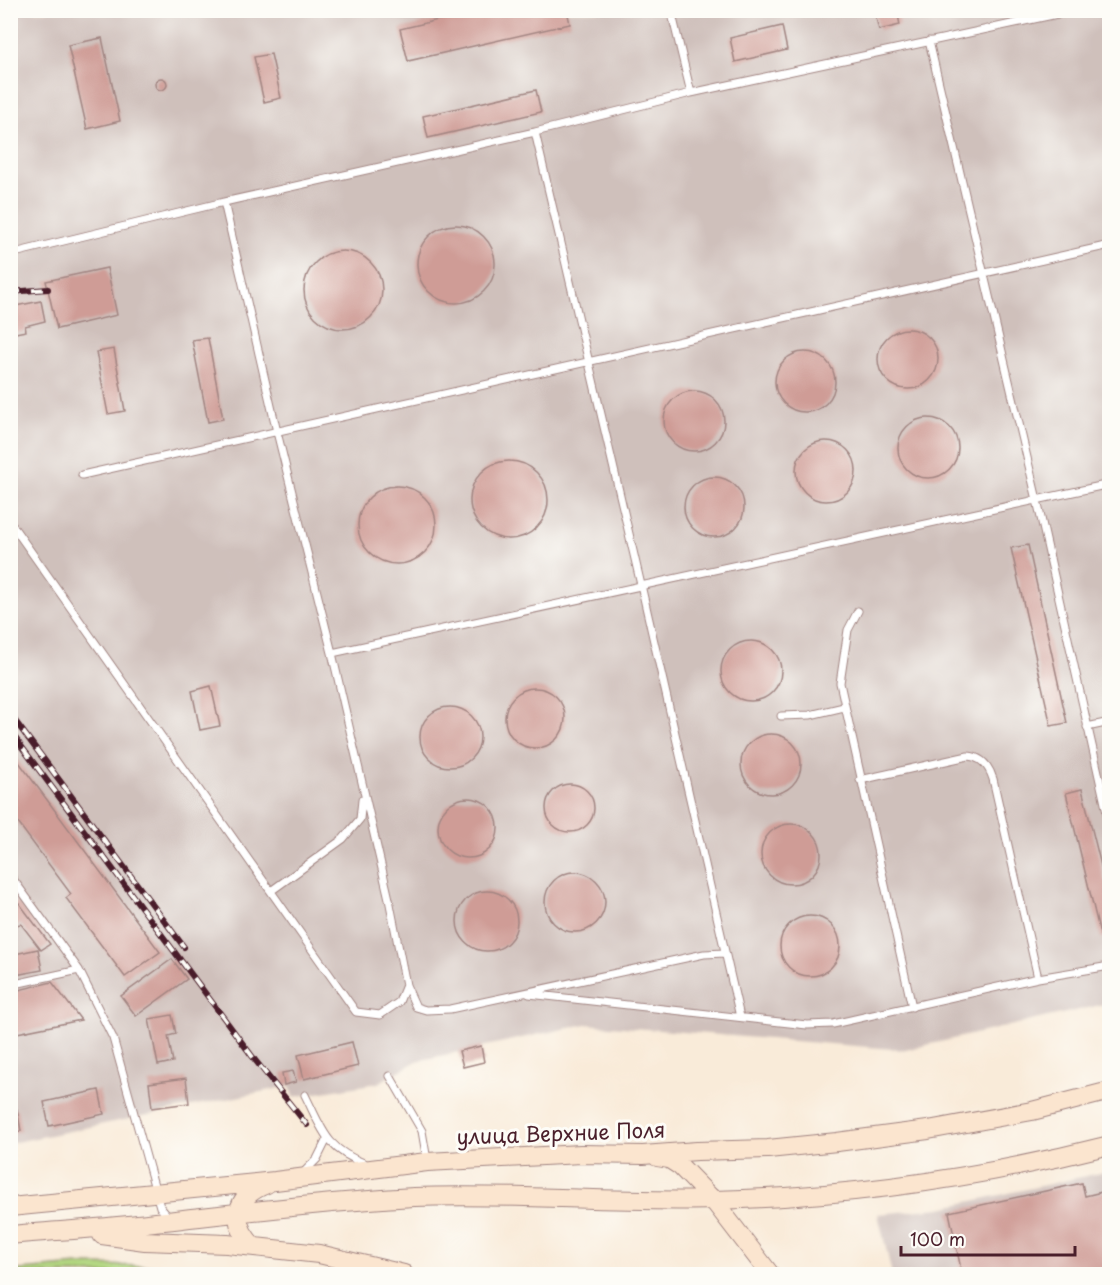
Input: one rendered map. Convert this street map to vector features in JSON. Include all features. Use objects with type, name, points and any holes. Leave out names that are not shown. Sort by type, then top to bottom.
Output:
[{"type":"main road","name":"улица Верхние Поля","points":[[10,1207],[294,1179],[427,1162],[581,1154],[643,1155],[768,1149],[928,1130],[1032,1110],[1110,1091]]},
{"type":"main road","points":[[10,1235],[74,1231],[346,1202],[416,1197],[713,1200],[837,1193],[913,1184],[1042,1162],[1110,1145]]},
{"type":"main road","points":[[643,1155],[675,1162],[713,1200],[770,1275]]},
{"type":"main road","points":[[254,1247],[240,1230],[238,1213],[240,1204],[262,1186],[275,1181]]},
{"type":"main road","points":[[74,1231],[145,1241],[217,1243],[319,1254],[404,1275]]},
{"type":"lane","points":[[671,10],[691,93]]},
{"type":"lane","points":[[10,254],[224,202],[535,132],[691,93],[1076,10]]},
{"type":"lane","points":[[929,41],[1037,500],[1110,826]]},
{"type":"lane","points":[[535,132],[740,1017]]},
{"type":"lane","points":[[224,202],[277,432],[332,653],[389,899],[406,985],[416,1007],[426,1010],[450,1009],[704,954],[725,953]]},
{"type":"lane","points":[[82,475],[1110,245]]},
{"type":"lane","points":[[332,653],[1110,484]]},
{"type":"lane","points":[[10,522],[356,1012],[380,1015],[399,1002],[406,985]]},
{"type":"lane","points":[[858,611],[848,630],[840,683],[912,1007]]},
{"type":"lane","points":[[781,716],[810,715],[844,707]]},
{"type":"lane","points":[[1087,727],[1110,722]]},
{"type":"lane","points":[[860,780],[968,756],[977,756],[986,764],[993,780],[1038,978]]},
{"type":"lane","points":[[271,891],[343,839],[360,819],[363,794]]},
{"type":"lane","points":[[10,875],[79,970],[113,1038],[160,1207],[171,1221]]},
{"type":"lane","points":[[523,994],[807,1025],[833,1024],[1038,978],[1110,966]]},
{"type":"lane","points":[[10,985],[79,970]]},
{"type":"lane","points":[[390,1076],[422,1131],[427,1162]]},
{"type":"lane","points":[[305,1095],[327,1139],[347,1157],[374,1167]]},
{"type":"lane","points":[[294,1179],[317,1159],[327,1139]]},
{"type":"shaded area","points":[[11,11],[1109,11],[1109,1003],[905,1050],[586,1024],[417,1061],[378,1083],[293,1097],[290,1086],[11,1143]]},
{"type":"shaded area","points":[[1109,1171],[1109,1274],[892,1274],[878,1214],[941,1208]]},
{"type":"green space","points":[[78,1265],[154,1266],[203,1274],[11,1274],[11,1271]]},
{"type":"building","points":[[480,10],[567,10],[570,24],[408,61],[400,29]]},
{"type":"building","points":[[874,10],[897,10],[900,25],[879,30]]},
{"type":"building","points":[[782,26],[787,50],[735,62],[730,38]]},
{"type":"building","points":[[102,38],[120,121],[87,129],[68,45]]},
{"type":"building","points":[[271,54],[281,98],[264,102],[254,57]]},
{"type":"building","points":[[161,78],[167,84],[161,90],[155,84]]},
{"type":"building","points":[[536,90],[541,112],[428,138],[423,116]]},
{"type":"building","points":[[456,225],[471,228],[484,236],[492,249],[495,264],[492,279],[484,292],[471,300],[456,303],[441,300],[428,292],[420,279],[417,264],[420,249],[428,236],[441,228]]},
{"type":"building","points":[[343,251],[358,254],[375,268],[382,290],[379,305],[365,322],[343,329],[328,326],[311,312],[304,290],[307,275],[321,258]]},
{"type":"building","points":[[107,268],[117,315],[57,329],[46,281]]},
{"type":"building","points":[[41,301],[45,321],[25,326],[26,331],[10,334],[10,307]]},
{"type":"building","points":[[908,329],[925,334],[933,342],[938,359],[933,376],[925,384],[908,389],[891,384],[883,376],[878,359],[883,342],[891,334]]},
{"type":"building","points":[[208,338],[223,419],[208,422],[192,340]]},
{"type":"building","points":[[114,349],[125,411],[108,414],[96,352]]},
{"type":"building","points":[[805,352],[822,357],[830,365],[835,382],[830,399],[822,407],[805,412],[788,407],[780,399],[775,382],[780,365],[788,357]]},
{"type":"building","points":[[694,391],[711,396],[719,404],[724,421],[719,438],[711,446],[694,451],[677,446],[669,438],[664,421],[669,404],[677,396]]},
{"type":"building","points":[[928,418],[945,423],[953,431],[958,448],[953,465],[945,473],[928,478],[911,473],[903,465],[898,448],[903,431],[911,423]]},
{"type":"building","points":[[826,441],[843,446],[851,454],[856,471],[851,488],[843,496],[826,501],[809,496],[801,488],[796,471],[801,454],[809,446]]},
{"type":"building","points":[[509,461],[524,464],[537,472],[545,485],[548,500],[545,515],[537,528],[524,536],[509,539],[494,536],[481,528],[473,515],[470,500],[473,485],[481,472],[494,464]]},
{"type":"building","points":[[714,477],[731,482],[739,490],[744,507],[739,524],[731,532],[714,537],[697,532],[689,524],[684,507],[689,490],[697,482]]},
{"type":"building","points":[[397,486],[412,489],[429,503],[436,525],[433,540],[419,557],[397,564],[382,561],[365,547],[358,525],[361,510],[375,493]]},
{"type":"building","points":[[1028,545],[1067,723],[1051,726],[1011,548]]},
{"type":"building","points":[[751,641],[768,646],[776,654],[781,671],[776,688],[768,696],[751,701],[734,696],[726,688],[721,671],[726,654],[734,646]]},
{"type":"building","points":[[211,686],[220,726],[200,730],[192,691]]},
{"type":"building","points":[[535,688],[552,693],[560,701],[565,718],[560,735],[552,743],[535,748],[518,743],[510,735],[505,718],[510,701],[518,693]]},
{"type":"building","points":[[450,707],[467,712],[475,720],[480,737],[475,754],[467,762],[450,767],[433,762],[425,754],[420,737],[425,720],[433,712]]},
{"type":"building","points":[[771,734],[788,739],[796,747],[801,764],[796,781],[788,789],[771,794],[754,789],[746,781],[741,764],[746,747],[754,739]]},
{"type":"building","points":[[10,750],[160,952],[125,977],[66,898],[71,894],[10,812]]},
{"type":"building","points":[[565,784],[575,784],[587,791],[594,803],[594,813],[587,825],[575,832],[565,832],[550,821],[546,813],[546,803],[557,788]]},
{"type":"building","points":[[1082,789],[1105,882],[1107,881],[1110,892],[1110,936],[1101,938],[1066,793]]},
{"type":"building","points":[[468,798],[485,803],[493,811],[498,828],[493,845],[485,853],[468,858],[451,853],[443,845],[438,828],[443,811],[451,803]]},
{"type":"building","points":[[791,824],[808,829],[816,837],[821,854],[816,871],[808,879],[791,884],[774,879],[766,871],[761,854],[766,837],[774,829]]},
{"type":"building","points":[[575,872],[592,877],[600,885],[605,902],[600,919],[592,927],[575,932],[558,927],[550,919],[545,902],[550,885],[558,877]]},
{"type":"building","points":[[487,891],[504,896],[512,904],[517,921],[512,938],[504,946],[487,951],[470,946],[462,938],[457,921],[462,904],[470,896]]},
{"type":"building","points":[[19,903],[50,944],[41,950],[21,924],[10,926],[10,904]]},
{"type":"building","points":[[810,916],[827,921],[835,929],[840,946],[835,963],[827,971],[810,976],[793,971],[785,963],[780,946],[785,929],[793,921]]},
{"type":"building","points":[[38,949],[42,970],[10,976],[10,955]]},
{"type":"building","points":[[172,959],[187,979],[136,1016],[121,996]]},
{"type":"building","points":[[52,982],[81,1020],[12,1034],[10,992]]},
{"type":"building","points":[[172,1015],[176,1034],[168,1036],[173,1062],[158,1065],[149,1019]]},
{"type":"building","points":[[352,1042],[358,1066],[304,1079],[298,1055]]},
{"type":"building","points":[[481,1046],[484,1062],[463,1067],[459,1051]]},
{"type":"building","points":[[293,1071],[296,1082],[284,1085],[282,1073]]},
{"type":"building","points":[[186,1078],[189,1103],[152,1108],[149,1083]]},
{"type":"building","points":[[99,1090],[104,1114],[49,1126],[44,1102]]},
{"type":"building","points":[[17,1109],[21,1131],[10,1133],[10,1110]]},
{"type":"building","points":[[1082,1183],[1085,1196],[1110,1190],[1110,1274],[962,1274],[949,1212]]},
{"type":"railway","points":[[10,292],[48,289]]},
{"type":"railway","points":[[10,714],[184,947]]},
{"type":"railway","points":[[10,731],[255,1060],[307,1125]]}]
